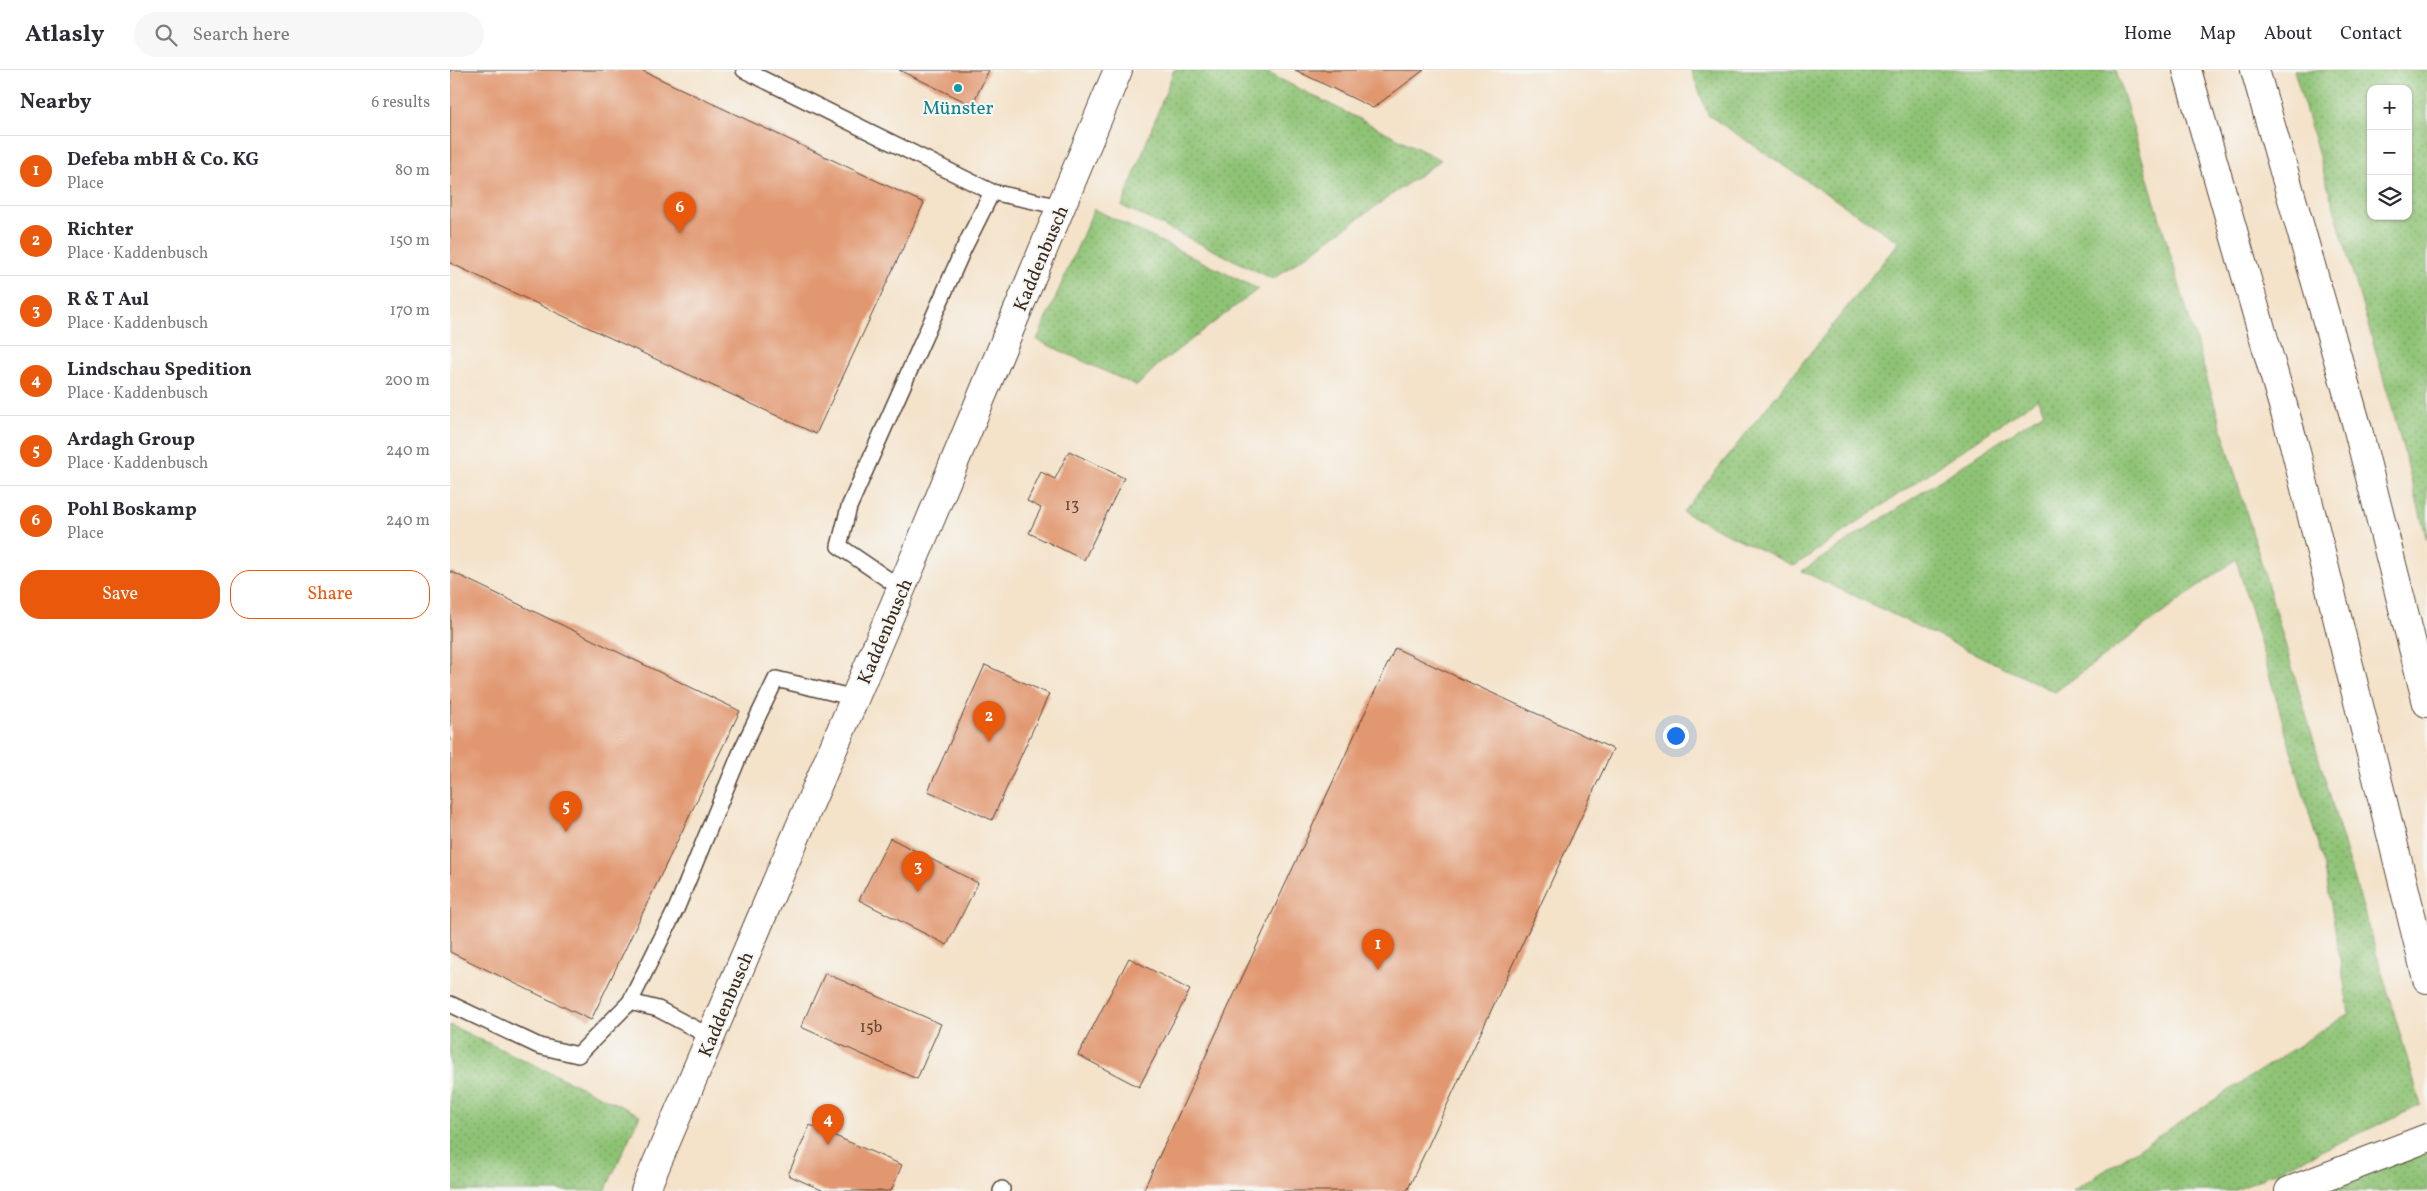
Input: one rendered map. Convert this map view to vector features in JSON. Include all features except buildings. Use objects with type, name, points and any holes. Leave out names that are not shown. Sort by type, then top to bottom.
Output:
[{"type":"main road","name":"Kaddenbusch","points":[[645,1191],[902,589],[1118,70]]},
{"type":"main road","points":[[2187,70],[2294,444],[2427,979]]},
{"type":"main road","points":[[2255,70],[2357,426],[2427,703]]},
{"type":"main road","points":[[2289,1191],[2427,1138]]},
{"type":"lane","points":[[744,70],[992,192],[1061,208]]},
{"type":"lane","points":[[902,589],[839,546],[849,507],[895,399],[963,250],[992,192]]},
{"type":"lane","points":[[450,1004],[538,1046],[578,1055],[630,1002],[677,906],[742,749],[776,679],[855,698]]},
{"type":"lane","points":[[630,1002],[658,1010],[711,1037]]},
{"type":"green space","points":[[1174,70],[1262,70],[1441,160],[1273,279],[1122,206]]},
{"type":"green space","points":[[1691,70],[2116,70],[2421,1105],[2234,1191],[2073,1191],[2349,1013],[2325,869],[2236,559],[2055,692],[1802,571],[2044,412],[2037,399],[1794,566],[1683,512],[1899,242],[1708,115]]},
{"type":"green space","points":[[2294,70],[2427,70],[2427,540],[2395,418]]},
{"type":"green space","points":[[1094,209],[1258,289],[1158,365],[1137,386],[1037,340]]},
{"type":"green space","points":[[450,1025],[640,1115],[605,1191],[450,1191]]},
{"type":"green space","points":[[2427,1149],[2427,1191],[2319,1191]]},
{"type":"place","name":"Münster","points":[[958,88]]},
{"type":"place","name":"Pohl Boskamp","points":[[680,233]]},
{"type":"place","name":"Richter","points":[[989,742]]},
{"type":"place","name":"Ardagh Group","points":[[566,832]]},
{"type":"place","name":"R & T Aul","points":[[918,892]]},
{"type":"place","name":"Defeba mbH & Co. KG","points":[[1378,970]]},
{"type":"place","name":"Lindschau Spedition","points":[[828,1145]]}]
